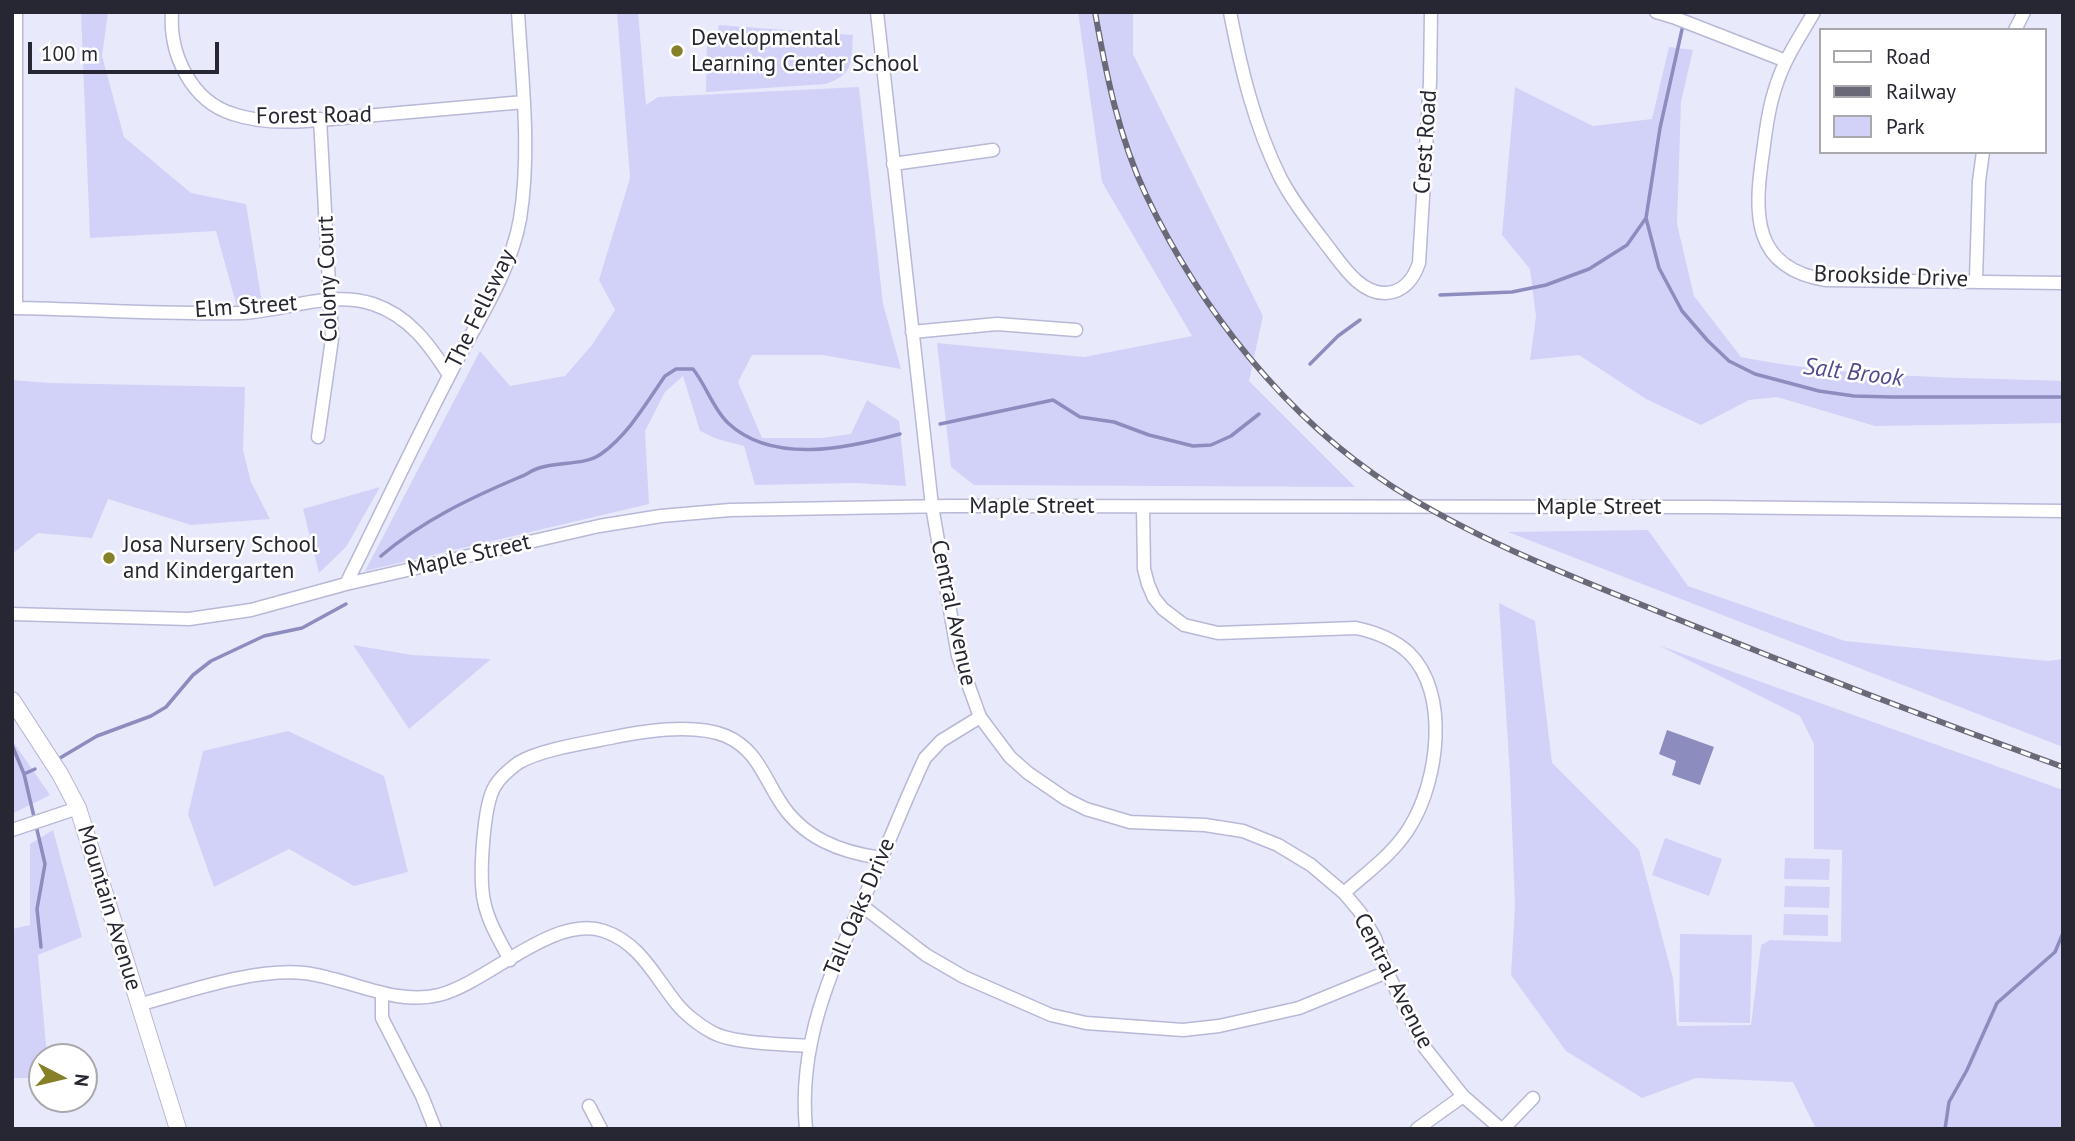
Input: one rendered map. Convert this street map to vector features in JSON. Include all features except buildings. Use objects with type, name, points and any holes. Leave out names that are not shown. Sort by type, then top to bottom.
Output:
[{"type":"main road","name":"Mountain Avenue","points":[[12,700],[60,774],[78,808],[178,1129]]},
{"type":"street","points":[[14,308],[16,12]]},
{"type":"street","name":"Forest Road","points":[[172,12],[171,26],[187,77],[207,100],[231,114],[250,119],[320,120],[524,102]]},
{"type":"street","name":"The Fellsway","points":[[346,584],[449,375],[502,277],[519,222],[525,153],[517,12]]},
{"type":"street","name":"Central Avenue","points":[[877,12],[932,506],[958,656],[980,717],[1010,757],[1028,773],[1066,799],[1086,808],[1130,822],[1205,825],[1243,831],[1296,855],[1311,865],[1360,912],[1375,938],[1387,972],[1425,1048],[1464,1096],[1502,1129]]},
{"type":"street","name":"Crest Road","points":[[1230,12],[1242,77],[1281,178],[1308,221],[1340,262],[1366,288],[1387,293],[1397,290],[1412,279],[1419,262],[1430,82],[1431,12]]},
{"type":"street","points":[[1656,12],[1786,61]]},
{"type":"street","name":"Brookside Drive","points":[[1814,12],[1776,84],[1767,126],[1757,204],[1762,234],[1774,254],[1797,272],[1826,280],[2063,283]]},
{"type":"street","points":[[2016,28],[2024,12]]},
{"type":"street","name":"Colony Court","points":[[318,437],[332,339],[320,120]]},
{"type":"street","points":[[893,163],[993,150]]},
{"type":"street","points":[[1976,280],[1979,181],[1983,154]]},
{"type":"street","name":"Elm Street","points":[[14,308],[242,313],[284,309],[331,299],[365,302],[398,316],[424,339],[449,375]]},
{"type":"street","points":[[912,332],[997,324],[1076,330]]},
{"type":"street","name":"Maple Street","points":[[12,614],[189,619],[251,610],[346,584],[599,526],[661,516],[730,510],[932,506],[1721,507],[2063,511]]},
{"type":"street","points":[[1143,507],[1144,569],[1148,584],[1163,609],[1185,625],[1218,633],[1356,628],[1371,631],[1396,643],[1409,653],[1424,675],[1432,701],[1435,733],[1433,766],[1425,798],[1400,841],[1344,894]]},
{"type":"street","name":"Tall Oaks Drive","points":[[806,1129],[804,1107],[809,1046],[830,973],[925,758],[941,741],[980,717]]},
{"type":"street","points":[[510,960],[498,939],[484,900],[483,858],[487,808],[495,786],[511,768],[521,761],[561,748],[650,730],[707,731],[722,735],[742,745],[753,755],[779,801],[804,830],[837,849],[881,858]]},
{"type":"street","points":[[18,828],[78,808]]},
{"type":"street","points":[[861,905],[926,955],[964,977],[1051,1015],[1086,1023],[1183,1030],[1219,1026],[1299,1008],[1387,972]]},
{"type":"street","points":[[138,1005],[232,980],[289,973],[306,973],[382,993],[419,997],[438,995],[466,986],[550,936],[574,930],[601,930],[619,937],[636,950],[656,973],[679,1007],[710,1031],[724,1038],[809,1046]]},
{"type":"street","points":[[382,993],[382,1018],[422,1096],[435,1129]]},
{"type":"street","points":[[1417,1129],[1464,1096]]},
{"type":"street","points":[[1502,1129],[1533,1098]]},
{"type":"street","points":[[589,1106],[601,1129]]},
{"type":"green space","points":[[81,12],[108,12],[102,56],[124,137],[191,193],[246,204],[262,303],[237,307],[216,231],[90,238]]},
{"type":"green space","points":[[617,12],[638,12],[646,105],[658,97],[859,87],[883,304],[901,369],[823,355],[752,355],[738,382],[762,438],[822,438],[851,434],[867,400],[899,421],[906,486],[855,483],[755,485],[744,446],[700,431],[683,376],[665,392],[645,431],[649,504],[365,571],[480,351],[510,386],[565,376],[591,346],[615,310],[599,280],[630,178]]},
{"type":"green space","points":[[1078,12],[1133,12],[1133,54],[1263,316],[1249,381],[1355,487],[974,485],[951,467],[937,343],[1084,357],[1192,336],[1102,182]]},
{"type":"green space","points":[[719,25],[853,35],[850,66],[842,76],[826,84],[706,92],[707,37],[716,37]]},
{"type":"green space","points":[[1669,47],[1693,50],[1681,102],[1677,224],[1694,296],[1741,357],[1861,373],[2063,381],[2063,423],[1875,426],[1777,397],[1749,400],[1701,425],[1646,399],[1579,355],[1530,360],[1536,317],[1530,269],[1502,235],[1515,87],[1593,126],[1652,119]]},
{"type":"green space","points":[[12,380],[245,387],[243,450],[251,482],[270,519],[191,525],[108,499],[92,538],[38,533],[12,554]]},
{"type":"green space","points":[[380,487],[346,547],[319,573],[303,509]]},
{"type":"green space","points":[[1648,530],[1688,586],[1845,641],[2048,661],[2063,659],[2063,747],[1508,532]]},
{"type":"green space","points":[[1499,603],[1535,621],[1552,763],[1639,850],[1673,978],[1677,1026],[1751,1025],[1761,945],[1770,940],[1841,942],[1842,850],[1814,849],[1814,744],[1800,716],[1658,645],[2063,790],[2063,1129],[1816,1129],[1793,1082],[1696,1078],[1642,1098],[1566,1051],[1511,975],[1515,905]]},
{"type":"green space","points":[[353,645],[412,655],[491,659],[409,729]]},
{"type":"green space","points":[[288,731],[384,776],[408,872],[354,886],[289,849],[214,887],[188,814],[203,751]]},
{"type":"green space","points":[[12,740],[50,795],[12,814]]},
{"type":"green space","points":[[53,830],[82,937],[38,955],[46,1043],[28,1043],[28,1078],[12,1078],[12,929],[30,925],[30,844]]},
{"type":"green space","points":[[1665,838],[1722,859],[1709,896],[1652,875]]},
{"type":"green space","points":[[1785,858],[1830,859],[1829,880],[1784,879]]},
{"type":"green space","points":[[1785,886],[1830,887],[1829,908],[1784,907]]},
{"type":"green space","points":[[1784,914],[1828,915],[1828,936],[1783,935]]},
{"type":"green space","points":[[1680,934],[1752,935],[1750,1023],[1679,1022]]},
{"type":"shaded area","points":[[1667,730],[1714,747],[1700,785],[1672,775],[1676,761],[1659,754]]},
{"type":"waterway","name":"Salt Brook","points":[[1683,25],[1660,128],[1646,218],[1659,268],[1682,311],[1708,341],[1729,361],[1755,374],[1819,391],[1854,396],[1892,397],[2063,397]]},
{"type":"waterway","points":[[1440,295],[1512,292],[1546,285],[1589,269],[1627,245],[1646,218]]},
{"type":"waterway","points":[[1310,364],[1338,336],[1360,320]]},
{"type":"waterway","points":[[381,556],[430,521],[483,493],[539,468],[579,462],[601,454],[629,428],[665,376],[676,369],[693,369],[728,423],[746,436],[767,444],[788,449],[811,450],[858,444],[900,434]]},
{"type":"waterway","points":[[940,424],[1053,400],[1080,417],[1114,422],[1149,435],[1193,446],[1211,445],[1231,436],[1259,414]]},
{"type":"waterway","points":[[60,758],[97,736],[151,716],[166,707],[193,675],[211,661],[264,636],[302,628],[346,604]]},
{"type":"waterway","points":[[12,745],[24,774],[45,864],[37,909],[41,947]]},
{"type":"waterway","points":[[24,774],[35,769]]},
{"type":"waterway","points":[[1945,1129],[1949,1102],[1967,1070],[1997,1003],[2055,952],[2063,933]]},
{"type":"railway","points":[[1095,12],[1109,82],[1128,151],[1146,195],[1192,279],[1250,358],[1282,394],[1354,459],[1427,507],[1532,559],[1821,676],[2063,767]]},
{"type":"place","name":"Developmental Learning Center School","points":[[677,51]]},
{"type":"place","name":"Josa Nursery School and Kindergarten","points":[[109,558]]}]
